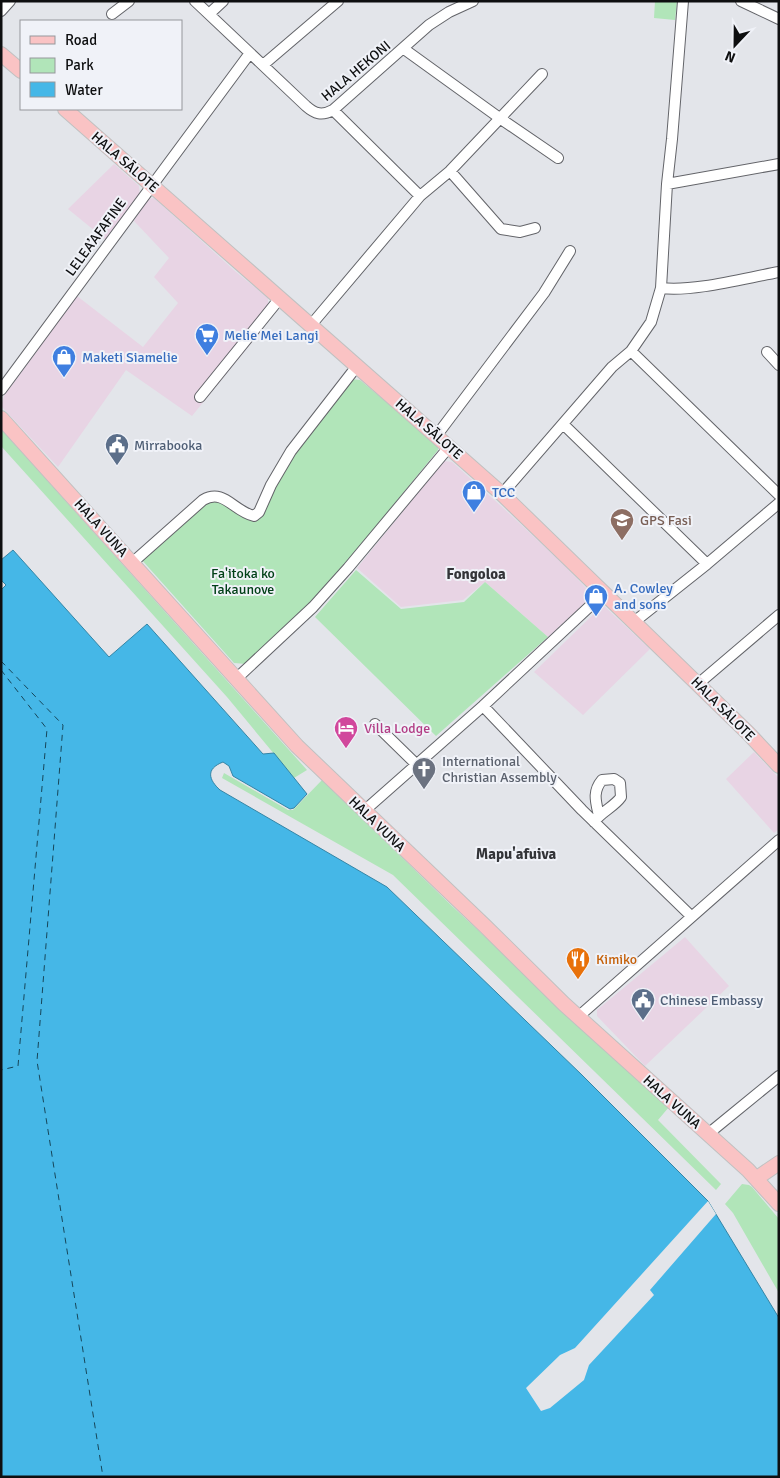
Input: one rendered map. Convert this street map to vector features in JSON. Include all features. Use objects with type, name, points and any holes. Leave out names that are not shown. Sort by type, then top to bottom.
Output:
[{"type":"main road","points":[[1,54],[20,71]]},
{"type":"main road","name":"HALA SĀLOTE","points":[[66,110],[502,494],[749,734],[779,766]]},
{"type":"main road","name":"HALA VUNA","points":[[1,418],[297,746],[578,1017],[757,1178],[779,1204]]},
{"type":"main road","points":[[757,1178],[779,1163]]},
{"type":"street","points":[[1,12],[10,1]]},
{"type":"street","points":[[112,14],[129,1]]},
{"type":"street","name":"HALA HEKONI","points":[[195,1],[312,111],[319,114],[326,114],[333,110],[404,49],[429,24],[473,1]]},
{"type":"street","points":[[209,14],[223,1]]},
{"type":"street","points":[[263,66],[338,1]]},
{"type":"street","points":[[502,494],[612,368],[631,351],[651,322],[661,288],[666,184],[672,139],[683,1]]},
{"type":"street","points":[[742,1],[779,19]]},
{"type":"street","points":[[404,49],[501,120],[558,158]]},
{"type":"street","name":"LELEA’AFAFINE","points":[[1,390],[250,53]]},
{"type":"street","points":[[311,324],[420,196],[450,171],[501,120],[542,74]]},
{"type":"street","points":[[333,110],[420,196]]},
{"type":"street","points":[[666,184],[779,164]]},
{"type":"street","points":[[450,171],[502,229],[520,232],[535,228]]},
{"type":"street","points":[[437,435],[544,293],[570,251]]},
{"type":"street","points":[[661,288],[673,290],[779,272]]},
{"type":"street","points":[[200,397],[280,298]]},
{"type":"street","points":[[631,351],[779,495]]},
{"type":"street","points":[[767,352],[779,365]]},
{"type":"street","points":[[132,563],[203,500],[211,496],[219,496],[246,514],[254,516],[259,512],[271,485],[291,451],[357,366]]},
{"type":"street","points":[[564,424],[707,564]]},
{"type":"street","points":[[236,679],[313,607],[450,447]]},
{"type":"street","points":[[634,622],[779,503]]},
{"type":"street","points":[[364,811],[483,706],[604,593]]},
{"type":"street","points":[[698,684],[779,615]]},
{"type":"street","points":[[483,706],[691,916]]},
{"type":"street","points":[[375,724],[417,765]]},
{"type":"street","points":[[578,1017],[779,840]]},
{"type":"street","points":[[708,1134],[779,1076]]},
{"type":"shaded area","points":[[114,164],[139,186],[140,196],[106,240],[68,209]]},
{"type":"shaded area","points":[[154,198],[236,272],[268,298],[268,305],[254,323],[262,330],[192,416],[126,370],[58,467],[1,406],[4,396],[77,296],[143,347],[178,303],[154,277],[169,258],[134,221],[148,199]]},
{"type":"shaded area","points":[[444,461],[452,462],[561,562],[587,589],[585,603],[548,637],[485,582],[463,600],[401,607],[357,568]]},
{"type":"shaded area","points":[[603,605],[650,649],[583,715],[534,672]]},
{"type":"shaded area","points":[[754,752],[779,778],[779,829],[774,833],[726,779]]},
{"type":"shaded area","points":[[685,937],[729,986],[645,1066],[597,1016],[597,1010]]},
{"type":"green space","points":[[655,1],[677,1],[675,20],[654,18]]},
{"type":"green space","name":"Fa'itoka ko Takaunove","points":[[352,379],[360,380],[438,445],[438,450],[361,545],[311,601],[246,664],[234,663],[141,559],[208,499],[221,502],[244,516],[257,521],[283,472],[311,430]]},
{"type":"green space","points":[[1,429],[307,770],[294,778],[227,697],[1,446]]},
{"type":"green space","points":[[356,570],[401,609],[464,602],[485,582],[548,637],[436,736],[315,617]]},
{"type":"green space","points":[[224,773],[288,810],[293,810],[322,780],[453,907],[669,1107],[658,1120],[721,1184],[716,1190],[393,875],[222,778]]},
{"type":"green space","points":[[742,1184],[752,1187],[779,1219],[779,1293],[733,1213],[725,1204]]},
{"type":"water","points":[[13,550],[109,657],[147,624],[263,754],[274,753],[307,794],[294,808],[290,809],[233,776],[229,766],[223,762],[211,771],[211,779],[216,786],[387,887],[582,1075],[708,1201],[779,1318],[779,1477],[1,1477],[1,590],[6,585],[1,580],[1,560]]},
{"type":"pier","points":[[708,1201],[716,1214],[650,1290],[654,1295],[589,1365],[584,1380],[550,1408],[541,1411],[526,1388],[560,1355],[575,1348]]},
{"type":"ferry route","points":[[1,661],[63,725],[37,1061],[103,1477]]},
{"type":"ferry route","points":[[1,670],[47,729],[18,1066],[1,1070]]},
{"type":"place","name":"Melie Mei Langi","points":[[207,356]]},
{"type":"place","name":"Maketi Siamelie","points":[[64,378]]},
{"type":"place","name":"Mirrabooka","points":[[117,466]]},
{"type":"place","name":"TCC","points":[[474,513]]},
{"type":"place","name":"GPS Fasi","points":[[622,541]]},
{"type":"place","name":"A. Cowley and sons","points":[[596,617]]},
{"type":"place","name":"Villa Lodge","points":[[346,749]]},
{"type":"place","name":"International Christian Assembly","points":[[424,790]]},
{"type":"place","name":"Kimiko","points":[[578,980]]},
{"type":"place","name":"Chinese Embassy","points":[[643,1021]]},
{"type":"district","name":"Fongoloa","points":[[476,574]]},
{"type":"district","name":"Mapu'afuiva","points":[[516,854]]}]
